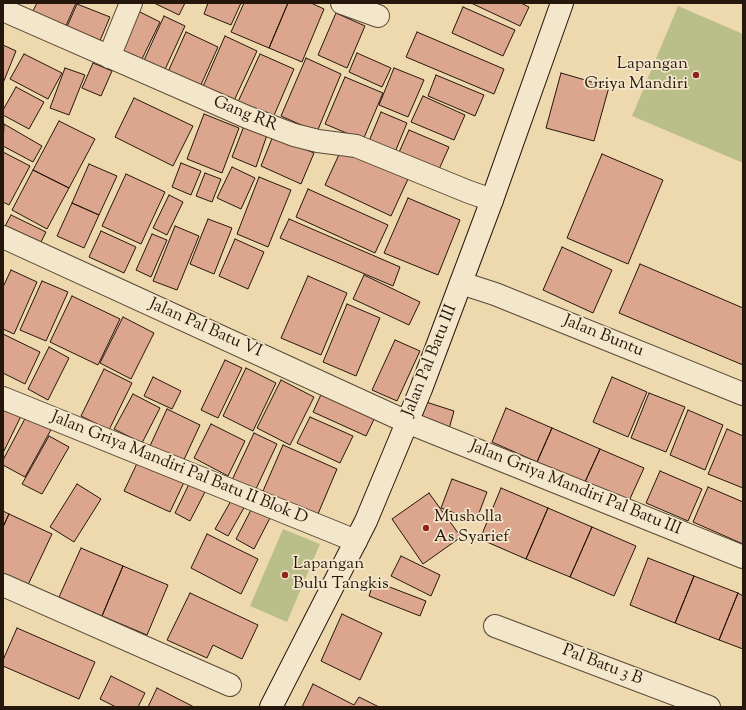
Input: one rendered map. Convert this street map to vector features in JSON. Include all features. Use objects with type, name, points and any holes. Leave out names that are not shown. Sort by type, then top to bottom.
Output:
[{"type":"street","points":[[109,57],[131,3]]},
{"type":"street","points":[[342,3],[378,16]]},
{"type":"street","name":"Jalan Pal Batu III","points":[[272,707],[356,541],[379,491],[421,389],[461,283],[562,3]]},
{"type":"street","name":"Gang RR","points":[[3,10],[247,117],[294,135],[318,141],[356,146],[492,200]]},
{"type":"street","name":"Jalan Pal Batu VI","points":[[3,237],[407,422]]},
{"type":"street","name":"Jalan Buntu","points":[[461,283],[495,294],[743,394]]},
{"type":"street","name":"Jalan Griya Mandiri Pal Batu II Blok D","points":[[3,398],[356,541]]},
{"type":"street","name":"Jalan Griya Mandiri Pal Batu III","points":[[407,422],[743,557]]},
{"type":"street","points":[[3,585],[230,685]]},
{"type":"street","name":"Pal Batu 3 B","points":[[495,626],[709,707]]},
{"type":"green space","name":"Lapangan Griya Mandiri","points":[[678,6],[743,34],[743,163],[632,116]]},
{"type":"green space","name":"Lapangan Bulu Tangkis","points":[[283,529],[320,544],[287,622],[250,606]]},
{"type":"building","points":[[37,3],[76,3],[65,28],[32,13]]},
{"type":"building","points":[[154,3],[185,3],[179,15]]},
{"type":"building","points":[[208,3],[241,3],[231,25],[204,14]]},
{"type":"building","points":[[244,3],[288,3],[269,48],[231,32]]},
{"type":"building","points":[[288,3],[311,3],[324,9],[302,62],[269,48]]},
{"type":"building","points":[[471,3],[521,3],[529,7],[520,26]]},
{"type":"building","points":[[77,4],[110,17],[99,43],[66,29]]},
{"type":"building","points":[[463,7],[515,30],[503,56],[452,33]]},
{"type":"building","points":[[138,11],[160,22],[140,63],[118,53]]},
{"type":"building","points":[[336,13],[365,26],[347,68],[318,55]]},
{"type":"building","points":[[164,16],[185,26],[162,76],[141,67]]},
{"type":"building","points":[[186,32],[218,47],[199,89],[167,74]]},
{"type":"building","points":[[417,32],[504,69],[494,94],[406,57]]},
{"type":"building","points":[[225,36],[257,51],[232,105],[201,91]]},
{"type":"building","points":[[3,45],[16,51],[3,83]]},
{"type":"building","points":[[357,53],[391,68],[382,87],[349,72]]},
{"type":"building","points":[[24,54],[62,73],[48,99],[10,79]]},
{"type":"building","points":[[260,54],[294,69],[272,120],[237,104]]},
{"type":"building","points":[[306,58],[341,74],[317,132],[281,116]]},
{"type":"building","points":[[93,63],[112,71],[101,96],[82,88]]},
{"type":"building","points":[[65,68],[85,75],[69,115],[50,108]]},
{"type":"building","points":[[394,68],[424,80],[408,117],[379,105]]},
{"type":"building","points":[[561,73],[609,87],[594,141],[546,128]]},
{"type":"building","points":[[436,75],[484,95],[475,116],[428,96]]},
{"type":"building","points":[[345,77],[383,93],[363,140],[325,124]]},
{"type":"building","points":[[16,87],[44,102],[29,129],[3,115],[3,110]]},
{"type":"building","points":[[423,96],[465,115],[454,140],[411,122]]},
{"type":"building","points":[[134,98],[193,126],[173,166],[115,137]]},
{"type":"building","points":[[381,112],[407,123],[393,157],[367,146]]},
{"type":"building","points":[[204,114],[239,128],[222,173],[187,159]]},
{"type":"building","points":[[59,121],[95,139],[69,188],[33,170]]},
{"type":"building","points":[[4,124],[42,146],[33,162],[3,146]]},
{"type":"building","points":[[244,126],[267,135],[256,167],[232,157]]},
{"type":"building","points":[[409,130],[449,147],[436,176],[396,159]]},
{"type":"building","points":[[273,136],[314,153],[301,184],[261,166]]},
{"type":"building","points":[[342,148],[408,179],[391,216],[325,185]]},
{"type":"building","points":[[3,152],[30,166],[9,205],[3,202]]},
{"type":"building","points":[[602,154],[663,180],[628,264],[567,238]]},
{"type":"building","points":[[181,163],[201,171],[191,195],[172,187]]},
{"type":"building","points":[[89,164],[117,176],[99,215],[72,203]]},
{"type":"building","points":[[232,167],[255,178],[241,209],[217,198]]},
{"type":"building","points":[[33,170],[69,188],[47,229],[12,210]]},
{"type":"building","points":[[205,173],[221,179],[212,202],[196,196]]},
{"type":"building","points":[[126,174],[165,192],[141,244],[102,226]]},
{"type":"building","points":[[259,177],[291,190],[268,247],[237,234]]},
{"type":"building","points":[[308,189],[388,225],[375,253],[296,217]]},
{"type":"building","points":[[169,195],[183,202],[167,235],[153,228]]},
{"type":"building","points":[[408,198],[460,220],[438,275],[384,253]]},
{"type":"building","points":[[72,203],[99,215],[84,248],[57,236]]},
{"type":"building","points":[[11,215],[46,232],[38,248],[3,230]]},
{"type":"building","points":[[208,219],[232,228],[214,274],[190,264]]},
{"type":"building","points":[[289,219],[400,267],[393,286],[280,238]]},
{"type":"building","points":[[175,226],[199,236],[177,290],[153,281]]},
{"type":"building","points":[[101,231],[136,247],[124,273],[89,257]]},
{"type":"building","points":[[152,234],[167,240],[151,277],[136,270]]},
{"type":"building","points":[[235,239],[264,252],[248,289],[219,276]]},
{"type":"building","points":[[562,247],[612,270],[593,313],[543,290]]},
{"type":"building","points":[[640,264],[743,308],[743,365],[619,313]]},
{"type":"building","points":[[11,270],[37,282],[14,334],[3,329],[3,287]]},
{"type":"building","points":[[364,275],[420,302],[409,325],[353,299]]},
{"type":"building","points":[[308,276],[347,293],[321,355],[281,338]]},
{"type":"building","points":[[42,281],[68,292],[46,341],[20,330]]},
{"type":"building","points":[[72,296],[120,319],[98,365],[50,342]]},
{"type":"building","points":[[347,304],[380,318],[356,376],[323,362]]},
{"type":"building","points":[[123,317],[154,333],[131,379],[100,363]]},
{"type":"building","points":[[3,334],[40,352],[25,384],[3,373]]},
{"type":"building","points":[[395,340],[420,351],[397,401],[372,390]]},
{"type":"building","points":[[49,347],[69,358],[48,400],[28,389]]},
{"type":"building","points":[[225,360],[242,368],[218,418],[201,410]]},
{"type":"building","points":[[246,368],[276,383],[253,431],[223,416]]},
{"type":"building","points":[[104,369],[132,383],[109,430],[81,416]]},
{"type":"building","points":[[153,377],[181,391],[172,409],[144,396]]},
{"type":"building","points":[[612,377],[647,392],[628,437],[593,422]]},
{"type":"building","points":[[281,380],[314,397],[290,445],[257,428]]},
{"type":"building","points":[[324,388],[377,413],[366,436],[313,412]]},
{"type":"building","points":[[649,393],[685,407],[666,452],[631,438]]},
{"type":"building","points":[[133,394],[160,408],[142,443],[114,429]]},
{"type":"building","points":[[426,402],[454,411],[449,429],[421,420]]},
{"type":"building","points":[[3,407],[21,416],[3,453]]},
{"type":"building","points":[[506,408],[552,428],[537,462],[492,442]]},
{"type":"building","points":[[167,409],[200,425],[182,464],[149,448]]},
{"type":"building","points":[[688,410],[723,425],[705,470],[670,455]]},
{"type":"building","points":[[28,413],[53,426],[25,477],[3,465],[3,460]]},
{"type":"building","points":[[310,417],[353,436],[340,463],[297,443]]},
{"type":"building","points":[[211,424],[245,441],[228,476],[194,458]]},
{"type":"building","points":[[552,428],[600,449],[585,482],[537,462]]},
{"type":"building","points":[[727,429],[743,436],[743,488],[708,474]]},
{"type":"building","points":[[254,433],[277,444],[255,491],[232,480]]},
{"type":"building","points":[[49,436],[69,447],[42,494],[22,484]]},
{"type":"building","points":[[283,445],[337,469],[315,521],[260,498]]},
{"type":"building","points":[[600,449],[644,468],[629,501],[585,482]]},
{"type":"building","points":[[140,457],[186,478],[170,512],[124,491]]},
{"type":"building","points":[[660,471],[702,489],[688,521],[646,503]]},
{"type":"building","points":[[452,479],[487,492],[476,521],[441,508]]},
{"type":"building","points":[[190,482],[206,490],[190,521],[175,513]]},
{"type":"building","points":[[77,484],[101,499],[74,542],[50,527]]},
{"type":"building","points":[[708,487],[743,502],[743,544],[693,522]]},
{"type":"building","points":[[501,488],[548,508],[526,559],[480,539]]},
{"type":"building","name":"Musholla As Syarief","points":[[429,493],[461,537],[423,564],[392,519]]},
{"type":"building","points":[[232,499],[245,506],[228,536],[215,529]]},
{"type":"building","points":[[253,506],[271,516],[254,549],[236,539]]},
{"type":"building","points":[[548,508],[592,527],[570,577],[526,559]]},
{"type":"building","points":[[3,511],[9,514],[3,527]]},
{"type":"building","points":[[9,514],[52,534],[26,589],[3,578],[3,527]]},
{"type":"building","points":[[592,527],[636,546],[614,596],[570,577]]},
{"type":"building","points":[[207,534],[258,559],[241,594],[191,568]]},
{"type":"building","points":[[81,548],[123,566],[102,616],[59,597]]},
{"type":"building","points":[[401,556],[440,575],[431,596],[391,576]]},
{"type":"building","points":[[648,558],[694,576],[675,623],[630,605]]},
{"type":"building","points":[[123,566],[168,585],[147,635],[102,616]]},
{"type":"building","points":[[694,576],[738,593],[719,640],[675,623]]},
{"type":"building","points":[[374,581],[426,601],[420,616],[369,596]]},
{"type":"building","points":[[190,593],[258,625],[242,659],[213,645],[207,658],[167,640]]},
{"type":"building","points":[[738,593],[743,596],[743,649],[719,640]]},
{"type":"building","points":[[342,614],[382,633],[360,680],[321,661]]},
{"type":"building","points":[[17,628],[95,662],[79,699],[3,666],[3,660]]},
{"type":"building","points":[[111,676],[145,693],[138,707],[116,707],[100,699]]},
{"type":"building","points":[[313,684],[354,705],[359,697],[379,707],[302,707]]},
{"type":"building","points":[[157,688],[194,707],[148,707]]},
{"type":"place","name":"Lapangan Griya Mandiri","points":[[696,75]]},
{"type":"place","name":"Musholla As Syarief","points":[[426,528]]},
{"type":"place","name":"Lapangan Bulu Tangkis","points":[[285,575]]}]
